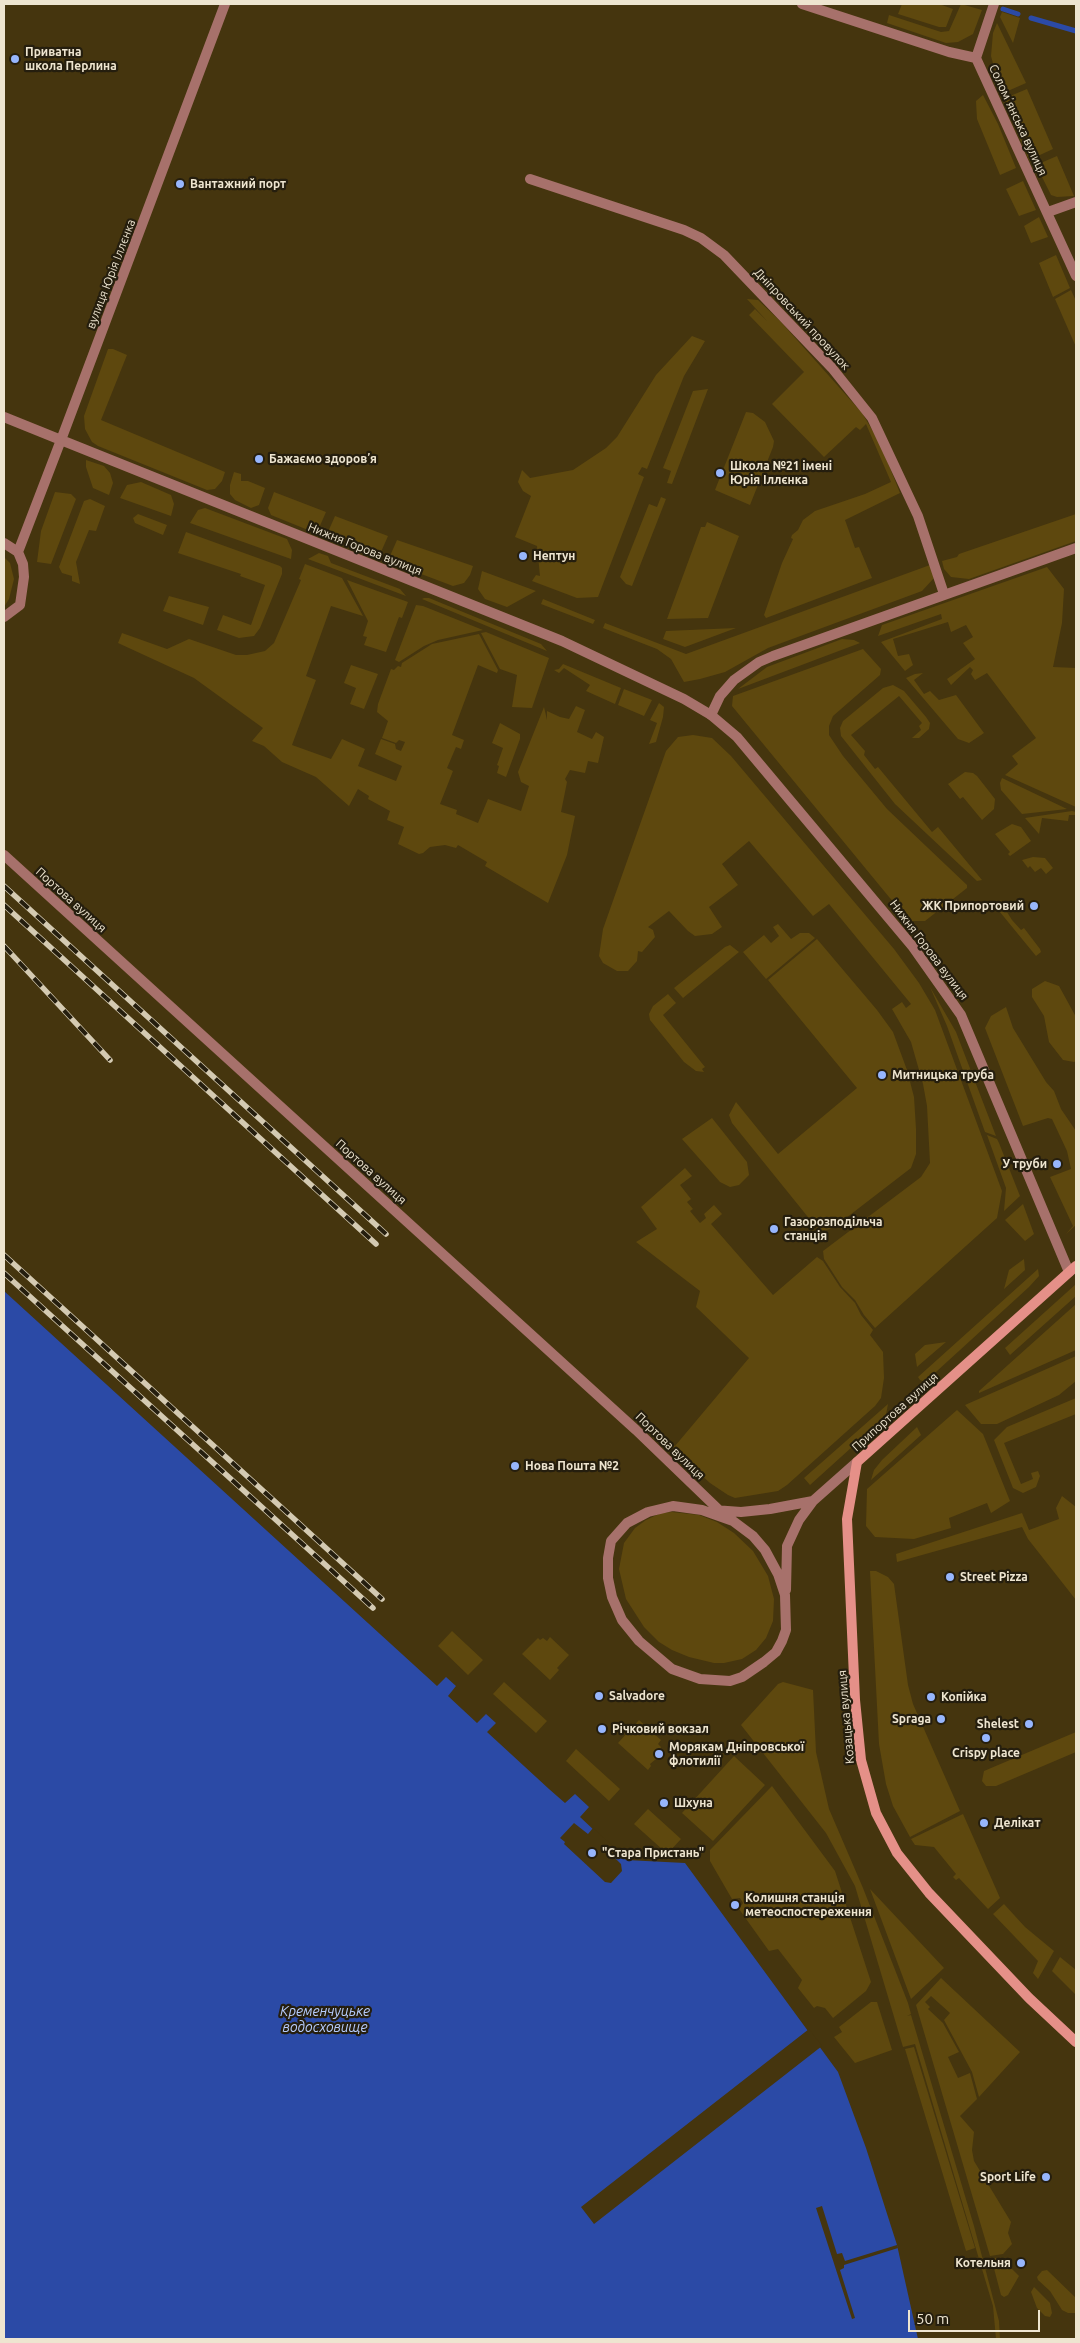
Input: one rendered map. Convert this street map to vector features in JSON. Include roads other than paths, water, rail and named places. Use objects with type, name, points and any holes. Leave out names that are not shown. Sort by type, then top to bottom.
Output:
[{"type":"main road","name":"Припортова вулиця","points":[[857,1462],[1073,1269]]},
{"type":"main road","name":"Козацька вулиця","points":[[857,1462],[847,1519],[855,1700],[861,1760],[876,1813],[897,1853],[929,1893],[1029,1998],[1076,2042]]},
{"type":"street","name":"вулиця Юрія Іллєнка","points":[[18,552],[225,4]]},
{"type":"street","name":"Соломʼянська вулиця","points":[[802,4],[949,52],[976,58],[1076,276]]},
{"type":"street","points":[[976,58],[994,4]]},
{"type":"street","name":"Дніпровський провулок","points":[[530,179],[684,230],[701,238],[724,255],[832,368],[872,418],[918,516],[944,594]]},
{"type":"street","points":[[1048,212],[1076,202]]},
{"type":"street","name":"Нижня Горова вулиця","points":[[4,418],[562,641],[677,695],[711,715],[737,736],[913,947],[961,1015],[1073,1269]]},
{"type":"street","points":[[4,543],[18,552],[23,564],[24,590],[20,605],[4,617]]},
{"type":"street","points":[[711,715],[726,688],[759,662],[1076,548]]},
{"type":"street","name":"Портова вулиця","points":[[4,856],[636,1430],[719,1510]]},
{"type":"street","name":"Припортова вулиця","points":[[785,1595],[788,1546],[799,1520],[813,1501],[857,1462]]},
{"type":"street","points":[[702,1510],[733,1521],[753,1536],[765,1550],[785,1595],[786,1630],[776,1652],[742,1677],[724,1680],[686,1675],[672,1670],[639,1642],[622,1620],[612,1597],[608,1578],[608,1558],[611,1541],[627,1523],[648,1512],[673,1506],[742,1512],[813,1501]]},
{"type":"water","name":"Кременчуцьке водосховище","points":[[4,1291],[437,1686],[446,1677],[456,1686],[448,1696],[477,1723],[486,1714],[496,1723],[487,1732],[549,1789],[565,1803],[575,1794],[589,1807],[580,1817],[626,1860],[685,1863],[838,2072],[866,2148],[897,2245],[918,2339],[4,2339]]},
{"type":"waterway","points":[[1003,9],[1018,14]]},
{"type":"waterway","points":[[1031,18],[1076,31]]},
{"type":"railway","points":[[4,886],[386,1234]]},
{"type":"railway","points":[[4,905],[376,1244]]},
{"type":"railway","points":[[4,946],[110,1060]]},
{"type":"railway","points":[[4,1255],[382,1599]]},
{"type":"railway","points":[[4,1273],[373,1608]]},
{"type":"place","name":"Приватна школа Перлина","points":[[15,59]]},
{"type":"place","name":"Вантажний порт","points":[[180,184]]},
{"type":"place","name":"Бажаємо здоровʼя","points":[[259,459]]},
{"type":"place","name":"Школа №21 імені Юрія Іллєнка","points":[[720,473]]},
{"type":"place","name":"Нептун","points":[[523,556]]},
{"type":"place","name":"ЖК Припортовий","points":[[1034,906]]},
{"type":"place","name":"Митницька труба","points":[[882,1075]]},
{"type":"place","name":"У труби","points":[[1057,1164]]},
{"type":"place","name":"Газорозподільча станція","points":[[774,1229]]},
{"type":"place","name":"Нова Пошта №2","points":[[515,1466]]},
{"type":"place","name":"Street Pizza","points":[[950,1577]]},
{"type":"place","name":"Salvadore","points":[[599,1696]]},
{"type":"place","name":"Копійка","points":[[931,1697]]},
{"type":"place","name":"Spraga","points":[[941,1719]]},
{"type":"place","name":"Shelest","points":[[1029,1724]]},
{"type":"place","name":"Річковий вокзал","points":[[602,1729]]},
{"type":"place","name":"Crispy place","points":[[986,1738]]},
{"type":"place","name":"Морякам Дніпровської флотилії","points":[[659,1754]]},
{"type":"place","name":"Шхуна","points":[[664,1803]]},
{"type":"place","name":"Делікат","points":[[984,1823]]},
{"type":"place","name":"\"Стара Пристань\"","points":[[592,1853]]},
{"type":"place","name":"Колишня станція метеоспостереження","points":[[735,1905]]},
{"type":"place","name":"Sport Life","points":[[1046,2177]]},
{"type":"place","name":"Котельня","points":[[1021,2263]]}]
